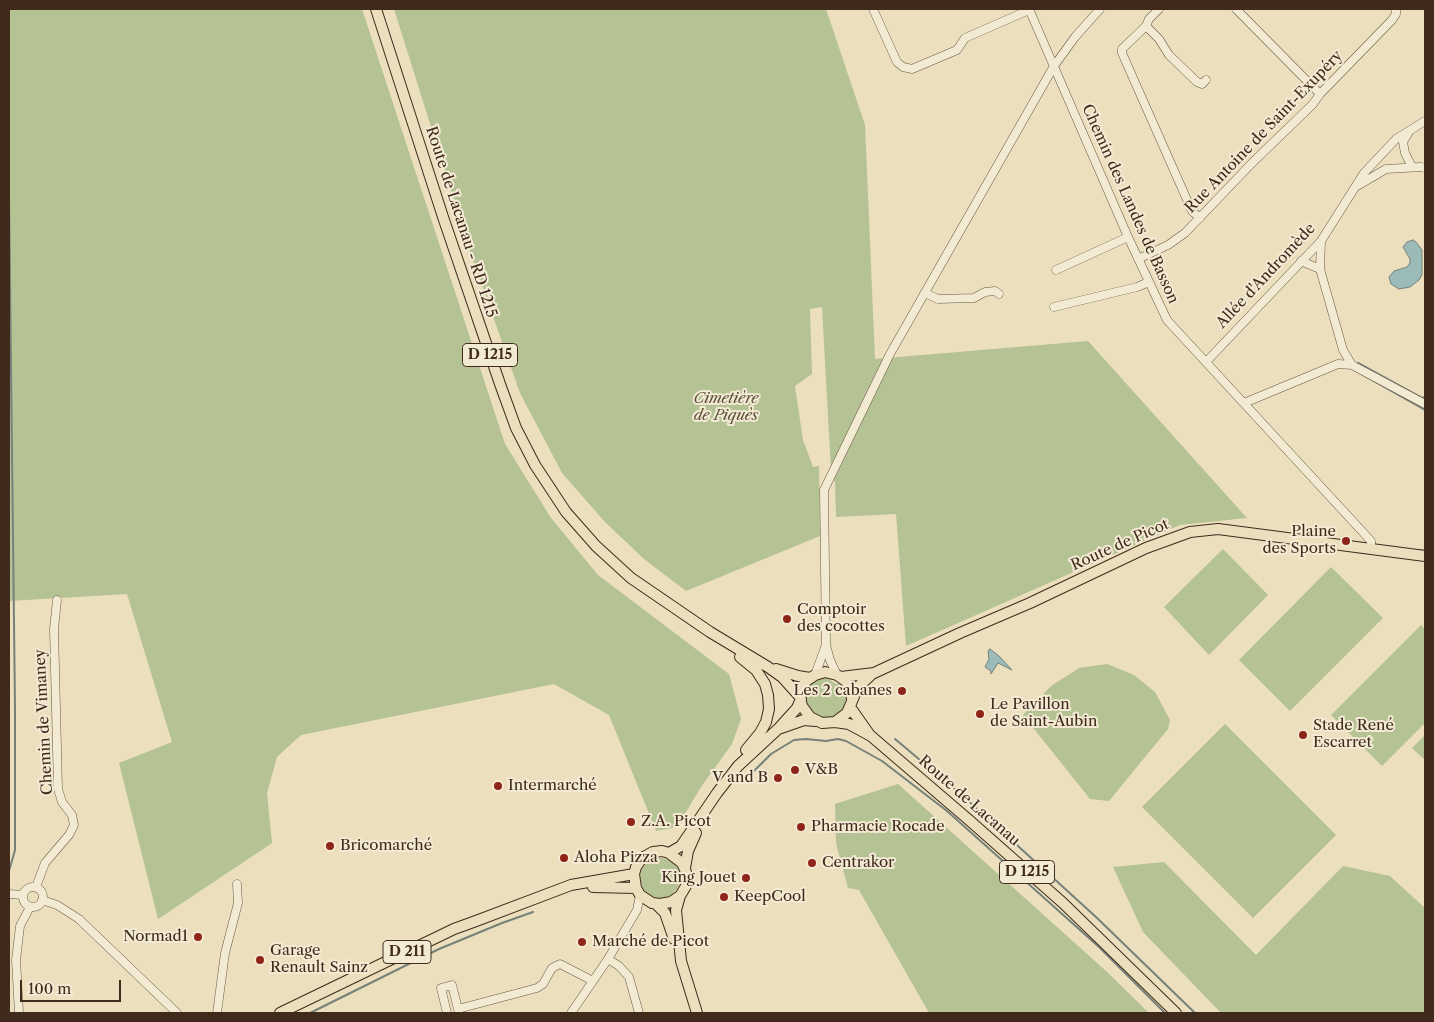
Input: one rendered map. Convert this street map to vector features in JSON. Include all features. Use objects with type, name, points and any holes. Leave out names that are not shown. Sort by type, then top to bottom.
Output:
[{"type":"main road","name":"Route de Lacanau - RD 1215","points":[[376,9],[442,217],[516,428],[535,465],[566,512],[596,546],[631,578],[710,632]]},
{"type":"main road","name":"Route de Picot","points":[[851,703],[858,687],[874,673],[952,636],[1030,603],[1146,548],[1190,532],[1218,529],[1425,556]]},
{"type":"main road","name":"D 1215","points":[[710,632],[782,677],[800,698]]},
{"type":"main road","points":[[669,853],[681,846],[704,814],[734,762],[760,733],[766,722],[769,709],[765,684],[756,670],[710,632]]},
{"type":"main road","name":"D 1215","points":[[768,667],[798,676],[812,676]]},
{"type":"main road","points":[[717,793],[738,766],[778,729],[797,708],[802,688],[812,676],[825,672],[839,676],[849,687],[851,703],[847,713],[835,722],[822,723],[804,720],[778,729]]},
{"type":"main road","name":"Route de Picot","points":[[839,676],[874,673]]},
{"type":"main road","points":[[800,698],[805,712],[815,721]]},
{"type":"main road","name":"D 1215","points":[[851,703],[872,736]]},
{"type":"main road","name":"D 1215","points":[[835,722],[849,724],[872,736]]},
{"type":"main road","name":"Route de Lacanau","points":[[872,736],[1063,904],[1176,1013]]},
{"type":"main road","points":[[681,961],[676,910],[680,896],[686,886],[685,868],[688,851],[704,814]]},
{"type":"main road","points":[[685,868],[676,857],[662,851],[647,855],[638,862],[634,874],[638,891],[662,909],[669,923],[697,1013]]},
{"type":"main road","name":"D 211","points":[[281,1012],[454,929],[533,898],[583,882],[634,874]]},
{"type":"main road","name":"D 211","points":[[533,898],[584,887],[611,887],[638,891]]},
{"type":"main road","points":[[654,903],[671,902],[680,896]]},
{"type":"street","points":[[874,9],[897,62],[903,67],[912,69],[957,50],[965,38],[1029,9]]},
{"type":"street","name":"Chemin des Landes de Basson","points":[[1029,9],[1128,238],[1167,320],[1371,542],[1371,549]]},
{"type":"street","points":[[839,676],[830,660],[826,646],[824,490],[890,354],[1054,66],[1075,37],[1100,9]]},
{"type":"street","points":[[1160,9],[1122,50],[1122,53],[1192,211],[1200,218]]},
{"type":"street","points":[[1236,9],[1320,94]]},
{"type":"street","points":[[1242,15],[1249,9]]},
{"type":"street","name":"Rue Antoine de Saint-Exupéry","points":[[1138,259],[1168,245],[1200,218],[1252,163],[1313,104],[1320,94],[1392,20],[1396,14],[1396,9]]},
{"type":"street","points":[[1146,26],[1160,39],[1169,55],[1197,82],[1202,84],[1206,80]]},
{"type":"street","name":"Allée d'Andromède","points":[[1206,362],[1321,241],[1364,173],[1396,140],[1425,121]]},
{"type":"street","points":[[1409,132],[1403,142],[1405,153],[1412,167]]},
{"type":"street","points":[[1355,187],[1386,169],[1425,168]]},
{"type":"street","points":[[1056,270],[1128,238]]},
{"type":"street","points":[[1321,241],[1320,269],[1343,350],[1352,365]]},
{"type":"street","points":[[1302,261],[1320,269]]},
{"type":"street","points":[[1054,307],[1137,287],[1149,282]]},
{"type":"street","points":[[926,293],[938,299],[974,298],[984,292],[995,291],[999,294]]},
{"type":"street","points":[[1338,364],[1343,350]]},
{"type":"street","points":[[1244,403],[1338,364],[1352,365],[1425,403]]},
{"type":"street","name":"Chemin de Vimaney","points":[[36,887],[45,863],[69,835],[74,825],[72,815],[62,802],[58,789],[54,629],[58,600]]},
{"type":"street","points":[[812,676],[826,646]]},
{"type":"street","points":[[217,1013],[225,953],[238,903],[236,884]]},
{"type":"street","points":[[36,887],[41,891],[42,900],[39,905],[30,906],[24,901],[23,895],[26,889],[36,887]]},
{"type":"street","points":[[571,1013],[608,959],[637,910],[638,891]]},
{"type":"street","points":[[9,894],[23,895]]},
{"type":"street","points":[[42,900],[57,905],[79,918],[177,1013]]},
{"type":"street","points":[[637,910],[654,903]]},
{"type":"street","points":[[19,1013],[16,960],[20,926],[30,906]]},
{"type":"street","points":[[608,959],[619,966],[629,977],[639,1013]]},
{"type":"street","points":[[447,1013],[441,988],[452,985],[458,1011],[537,988],[543,984],[552,968],[556,965],[565,966],[593,981]]},
{"type":"green space","points":[[9,9],[362,9],[505,444],[551,518],[598,575],[729,674],[741,719],[732,744],[701,787],[677,827],[656,831],[609,715],[554,684],[301,735],[277,757],[267,793],[272,843],[158,919],[119,763],[172,742],[127,594],[9,601]]},
{"type":"green space","name":"Cimetière de Piquès","points":[[394,9],[826,9],[865,125],[875,359],[1088,341],[1247,518],[1180,525],[906,646],[896,514],[836,517],[835,483],[831,471],[822,307],[810,309],[812,374],[795,386],[803,440],[813,467],[819,466],[820,536],[686,591],[644,559],[605,522],[562,473],[520,393],[472,257]]},
{"type":"green space","points":[[1223,549],[1268,595],[1209,655],[1164,607]]},
{"type":"green space","points":[[1331,567],[1383,618],[1290,711],[1239,660]]},
{"type":"green space","points":[[1421,625],[1425,629],[1425,723],[1382,766],[1331,715]]},
{"type":"green space","points":[[1107,664],[1134,675],[1155,692],[1170,720],[1168,729],[1109,801],[1090,799],[1023,715],[1051,686],[1079,668]]},
{"type":"green space","points":[[828,676],[836,684],[841,682],[848,698],[846,705],[838,715],[824,719],[812,713],[805,701],[805,694],[811,682],[817,678]]},
{"type":"green space","points":[[1225,724],[1336,835],[1253,918],[1142,807]]},
{"type":"green space","points":[[1425,735],[1425,760],[1412,748]]},
{"type":"green space","points":[[898,784],[1106,971],[1149,1013],[929,1013],[859,890],[848,888],[836,843],[835,804]]},
{"type":"green space","points":[[660,858],[674,864],[680,878],[674,892],[660,898],[646,892],[640,878],[646,864]]},
{"type":"green space","points":[[1164,862],[1256,955],[1343,866],[1390,876],[1425,908],[1425,1013],[1221,1013],[1143,932],[1113,867]]},
{"type":"water","points":[[1413,240],[1422,250],[1422,275],[1410,287],[1399,289],[1391,284],[1389,277],[1394,271],[1407,267],[1410,263],[1410,259],[1403,247],[1407,242]]},
{"type":"water","points":[[990,649],[1012,670],[998,663],[991,674],[991,671],[985,667],[989,659],[988,651]]},
{"type":"waterway","points":[[9,198],[15,708],[15,850],[9,871]]},
{"type":"waterway","points":[[1358,363],[1422,398],[1425,397]]},
{"type":"waterway","points":[[1356,371],[1425,410]]},
{"type":"waterway","points":[[1419,550],[1425,551]]},
{"type":"waterway","points":[[753,772],[771,754],[794,740],[826,741],[838,739],[846,741],[882,761],[947,811],[1099,947],[1165,1013]]},
{"type":"waterway","points":[[895,739],[963,796],[1096,917],[1195,1013]]},
{"type":"waterway","points":[[310,1013],[439,949],[533,912]]},
{"type":"place","name":"Plaine des Sports","points":[[1346,541]]},
{"type":"place","name":"Comptoir des cocottes","points":[[787,619]]},
{"type":"place","name":"Les 2 cabanes","points":[[902,691]]},
{"type":"place","name":"Le Pavillon de Saint-Aubin","points":[[980,714]]},
{"type":"place","name":"Stade René Escarret","points":[[1303,735]]},
{"type":"place","name":"V&B","points":[[795,770]]},
{"type":"place","name":"V and B","points":[[778,778]]},
{"type":"place","name":"Intermarché","points":[[498,786]]},
{"type":"place","name":"Z.A. Picot","points":[[631,822]]},
{"type":"place","name":"Pharmacie Rocade","points":[[801,827]]},
{"type":"place","name":"Bricomarché","points":[[330,846]]},
{"type":"place","name":"Aloha Pizza","points":[[564,858]]},
{"type":"place","name":"Centrakor","points":[[812,863]]},
{"type":"place","name":"King Jouet","points":[[746,878]]},
{"type":"place","name":"KeepCool","points":[[724,897]]},
{"type":"place","name":"Normad1","points":[[198,937]]},
{"type":"place","name":"Marché de Picot","points":[[582,942]]},
{"type":"place","name":"Garage Renault Sainz","points":[[260,960]]}]
